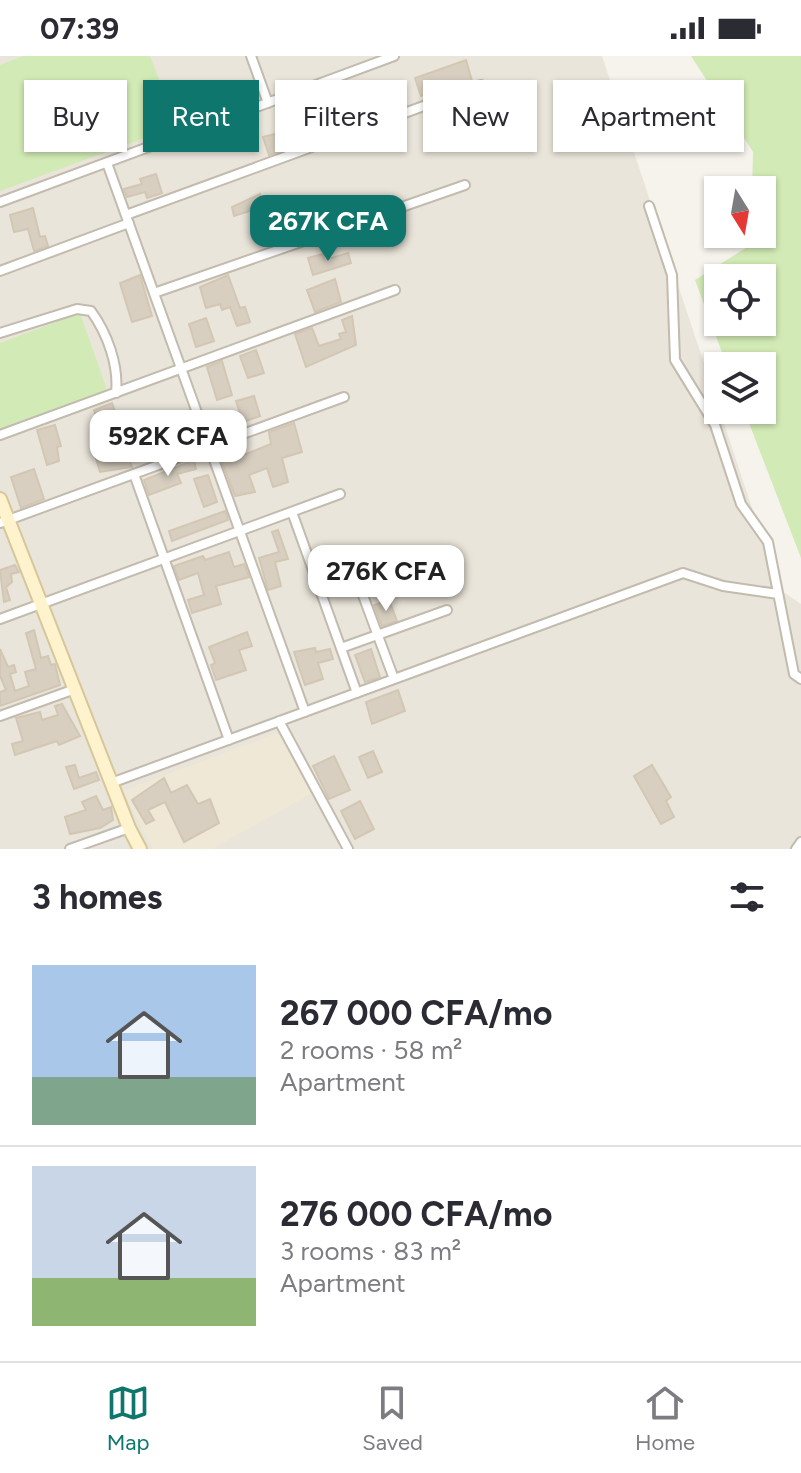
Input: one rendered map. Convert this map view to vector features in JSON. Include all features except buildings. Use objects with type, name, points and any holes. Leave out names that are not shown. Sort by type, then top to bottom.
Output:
[{"type":"street","points":[[251,56],[268,103]]},
{"type":"street","points":[[0,202],[394,56]]},
{"type":"street","points":[[0,271],[127,219],[423,107]]},
{"type":"street","points":[[107,163],[305,712]]},
{"type":"street","points":[[154,293],[465,185]]},
{"type":"street","points":[[649,206],[672,275],[675,360],[715,425],[741,504],[768,542],[794,674],[801,679]]},
{"type":"street","points":[[0,435],[395,290]]},
{"type":"street","points":[[0,333],[77,309],[91,311],[105,332],[115,368],[116,393]]},
{"type":"street","points":[[4,522],[344,397]]},
{"type":"street","points":[[134,474],[229,740]]},
{"type":"street","points":[[0,619],[340,494]]},
{"type":"street","points":[[0,499],[4,522],[42,603],[111,783],[140,849]]},
{"type":"street","points":[[292,512],[357,693]]},
{"type":"street","points":[[111,783],[683,573],[723,586],[778,594]]},
{"type":"street","points":[[361,590],[394,679]]},
{"type":"street","points":[[341,648],[447,610]]},
{"type":"street","points":[[0,716],[75,689]]},
{"type":"street","points":[[279,721],[348,849]]},
{"type":"street","points":[[70,849],[129,828]]},
{"type":"street","points":[[796,849],[801,842]]},
{"type":"shaded area","points":[[0,56],[602,56],[610,80],[553,80],[553,152],[634,152],[704,363],[704,424],[724,424],[779,589],[801,604],[801,849],[0,849]]},
{"type":"shaded area","points":[[278,733],[312,793],[212,849],[153,849],[123,791]]},
{"type":"green space","points":[[23,56],[150,56],[159,80],[143,80],[143,138],[127,144],[127,80],[24,80],[24,152],[106,152],[0,191],[0,65]]},
{"type":"green space","points":[[691,56],[801,56],[801,558],[749,424],[776,424],[776,352],[722,352],[716,336],[776,336],[776,264],[720,264],[746,248],[776,248],[776,176],[752,176],[753,152],[744,138],[744,80],[706,80]]},
{"type":"green space","points":[[704,274],[704,304],[695,280]]},
{"type":"green space","points":[[80,313],[106,387],[103,393],[0,430],[0,343]]}]
